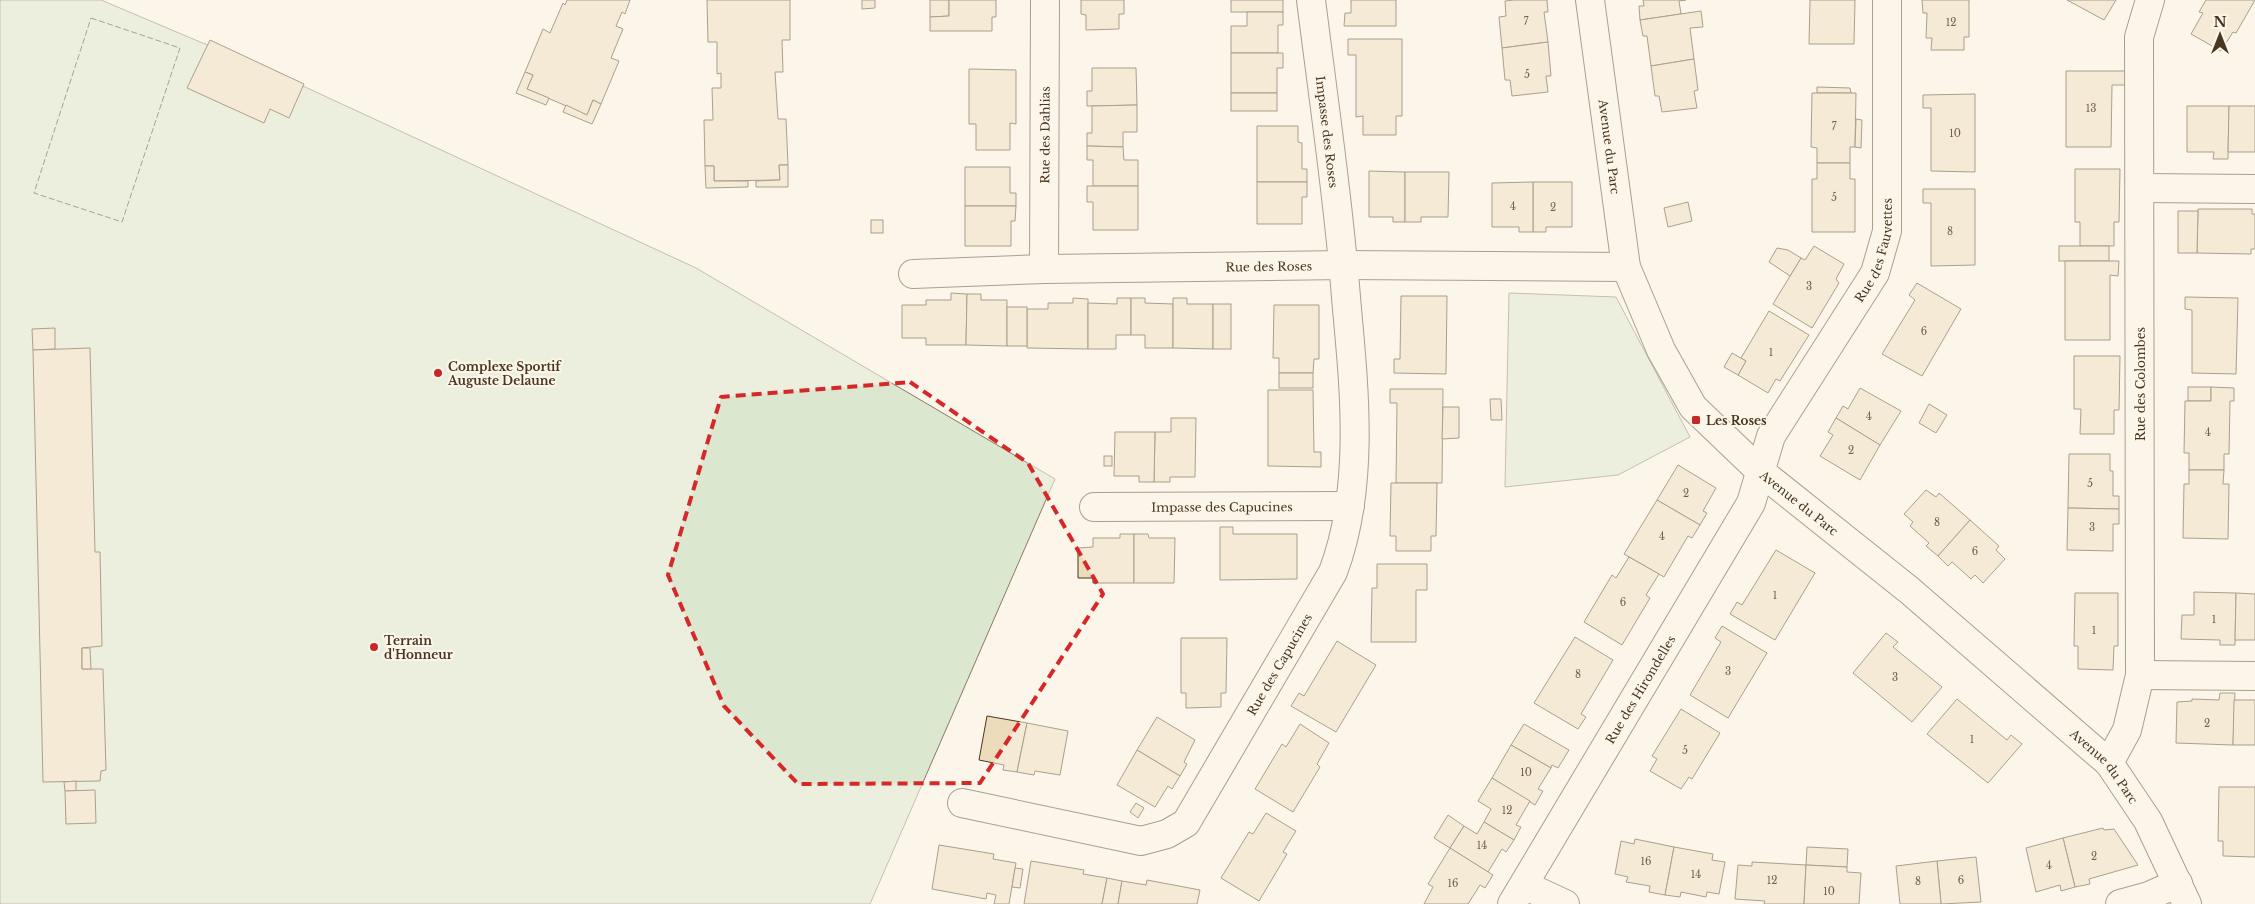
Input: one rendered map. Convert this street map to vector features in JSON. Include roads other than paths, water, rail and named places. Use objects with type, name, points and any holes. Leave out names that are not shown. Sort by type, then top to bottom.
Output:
[{"type":"street","name":"Rue des Dahlias","points":[[1044,269],[1045,0]]},
{"type":"street","name":"Impasse des Roses","points":[[1311,0],[1344,265]]},
{"type":"street","name":"Avenue du Parc","points":[[1590,0],[1626,267],[1661,350],[1694,407],[1761,472],[1909,590],[2109,763],[2148,821],[2182,894]]},
{"type":"street","name":"Rue des Fauvettes","points":[[1761,472],[1771,436],[1875,273],[1887,231],[1887,0]]},
{"type":"street","name":"Rue des Colombes","points":[[2109,763],[2127,730],[2140,675],[2139,37],[2150,0]]},
{"type":"street","points":[[2140,188],[2255,189]]},
{"type":"street","name":"Rue des Roses","points":[[913,274],[1044,269],[1344,265],[1626,267]]},
{"type":"street","name":"Rue des Capucines","points":[[962,803],[1141,841],[1167,834],[1186,824],[1333,572],[1343,545],[1350,506],[1354,465],[1353,370],[1344,265]]},
{"type":"street","name":"Rue des Hirondelles","points":[[1518,895],[1751,503],[1761,472]]},
{"type":"street","name":"Impasse des Capucines","points":[[1094,507],[1350,506]]},
{"type":"street","points":[[2140,675],[2255,676]]},
{"type":"street","points":[[2120,904],[2149,896],[2182,894]]},
{"type":"street","points":[[1518,895],[1564,904]]},
{"type":"place","name":"Complexe Sportif Auguste Delaune","points":[[438,373]]},
{"type":"place","name":"Les Roses","points":[[1696,420]]},
{"type":"place","name":"Terrain d'Honneur","points":[[374,647]]}]
